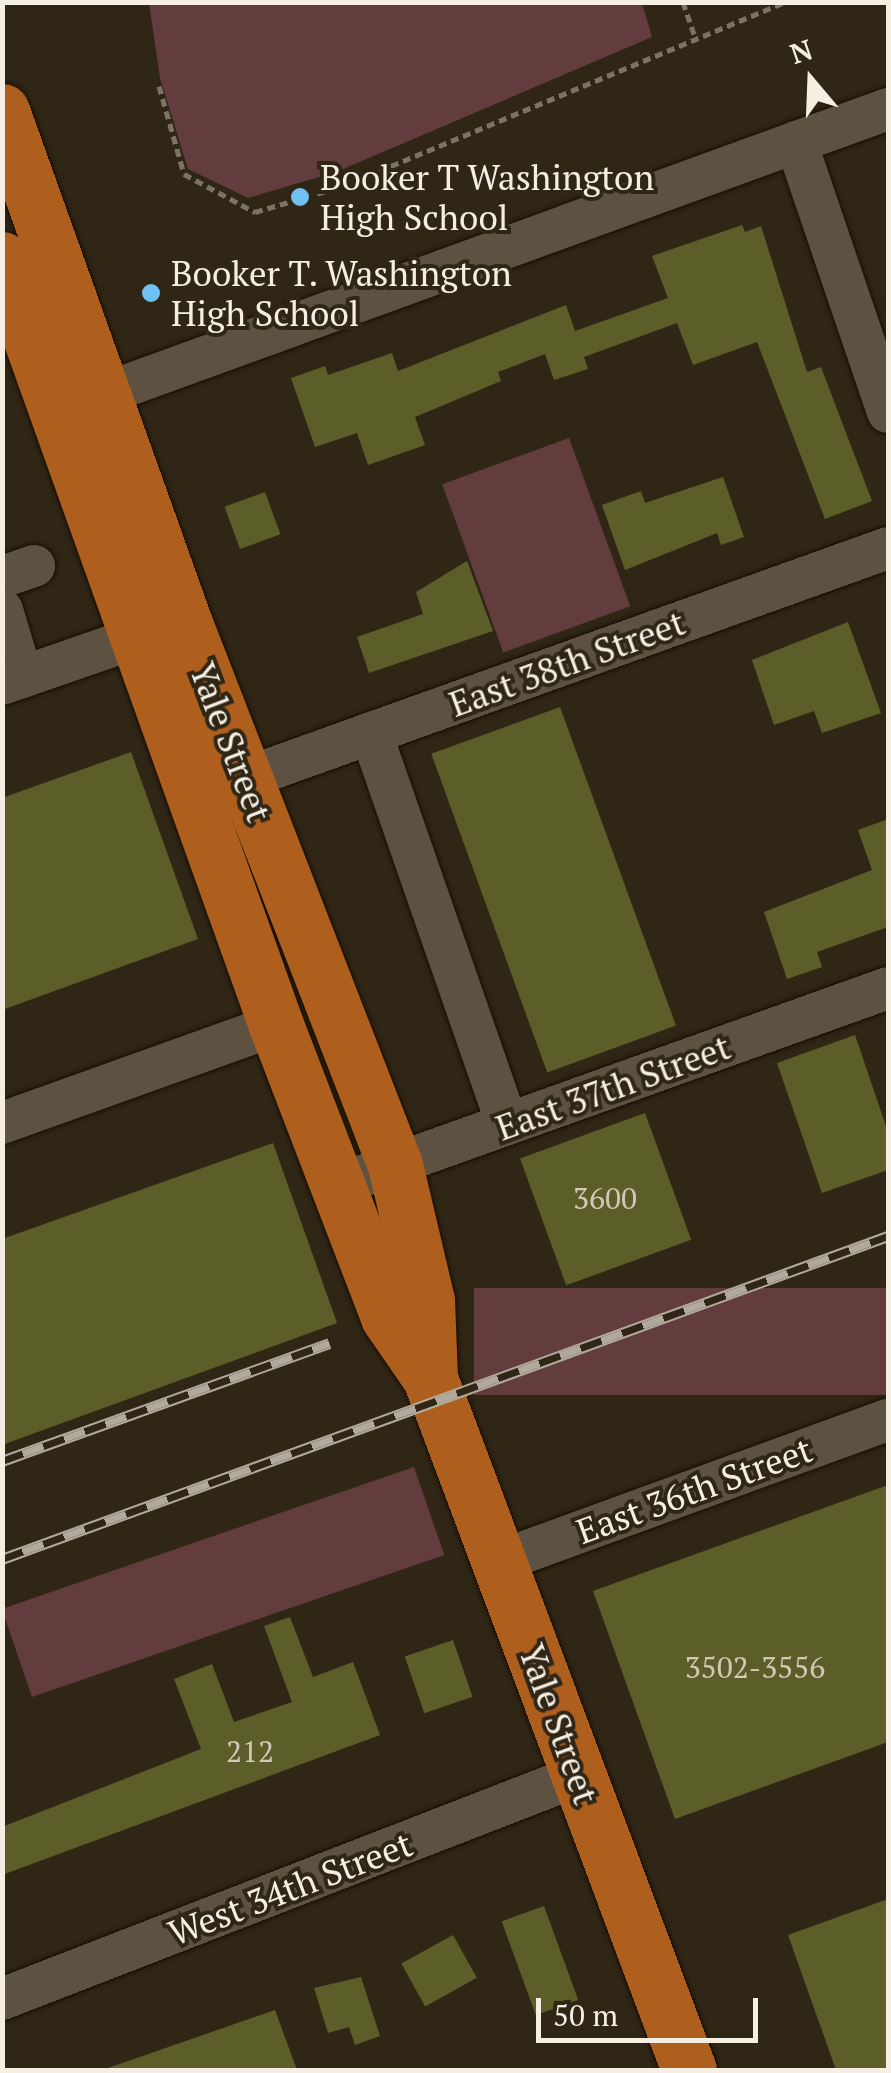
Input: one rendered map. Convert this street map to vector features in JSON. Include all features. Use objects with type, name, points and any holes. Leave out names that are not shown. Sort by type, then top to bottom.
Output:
[{"type":"main road","name":"Yale Street","points":[[2,111],[82,402],[161,629],[276,1025],[388,1317],[430,1378],[689,2070]]},
{"type":"main road","name":"Yale Street","points":[[2,258],[82,402]]},
{"type":"main road","name":"Yale Street","points":[[161,629],[246,778],[394,1166],[427,1300],[430,1378]]},
{"type":"main road","points":[[276,1025],[334,1007]]},
{"type":"street","points":[[82,402],[888,109]]},
{"type":"street","points":[[796,142],[888,412]]},
{"type":"street","name":"East 38th Street","points":[[246,778],[888,548]]},
{"type":"street","points":[[2,610],[12,680],[161,629]]},
{"type":"street","points":[[371,733],[508,1124]]},
{"type":"street","name":"East 37th Street","points":[[337,1185],[888,988]]},
{"type":"street","points":[[2,1123],[276,1025]]},
{"type":"street","name":"East 36th Street","points":[[500,1561],[888,1420]]},
{"type":"street","name":"West 34th Street","points":[[2,1999],[577,1776]]},
{"type":"path","points":[[683,2],[695,38]]},
{"type":"path","points":[[159,86],[184,174],[255,212],[343,186],[785,2]]},
{"type":"shaded area","points":[[149,3],[642,3],[652,37],[336,172],[248,198],[188,169],[160,78]]},
{"type":"shaded area","points":[[569,438],[630,606],[503,652],[442,484]]},
{"type":"shaded area","points":[[474,1288],[888,1288],[888,1395],[474,1395]]},
{"type":"shaded area","points":[[414,1467],[444,1555],[32,1697],[2,1609]]},
{"type":"building","points":[[742,225],[745,232],[761,226],[807,372],[821,367],[872,501],[825,519],[757,342],[693,365],[677,323],[584,357],[588,369],[554,380],[545,354],[498,372],[501,381],[415,417],[425,445],[368,465],[357,433],[315,447],[291,378],[325,366],[328,375],[392,353],[398,371],[566,305],[575,331],[668,298],[652,256]]},
{"type":"building","points":[[723,477],[744,537],[721,545],[717,533],[625,570],[602,505],[641,491],[645,503]]},
{"type":"building","points":[[265,492],[280,534],[240,549],[225,507]]},
{"type":"building","points":[[467,561],[493,631],[369,673],[357,637],[423,614],[416,592]]},
{"type":"building","points":[[848,622],[881,713],[822,733],[814,711],[774,725],[752,660]]},
{"type":"building","points":[[560,707],[676,1026],[547,1072],[431,754]]},
{"type":"building","points":[[131,752],[198,939],[2,1010],[2,798]]},
{"type":"building","points":[[888,819],[888,927],[817,952],[822,967],[787,979],[764,912],[872,870],[858,830]]},
{"type":"building","points":[[855,1035],[888,1132],[888,1170],[822,1193],[777,1063]]},
{"type":"building","points":[[645,1113],[691,1240],[566,1285],[520,1158]]},
{"type":"building","points":[[273,1143],[337,1323],[2,1445],[2,1239]]},
{"type":"building","points":[[888,1485],[888,1742],[675,1819],[593,1591]]},
{"type":"building","points":[[290,1617],[313,1677],[353,1662],[380,1735],[2,1875],[2,1827],[201,1749],[174,1679],[212,1664],[234,1722],[292,1702],[264,1626]]},
{"type":"building","points":[[453,1640],[473,1697],[424,1713],[405,1657]]},
{"type":"building","points":[[888,1899],[888,2070],[836,2070],[788,1935]]},
{"type":"building","points":[[544,1906],[578,2000],[536,2015],[502,1921]]},
{"type":"building","points":[[453,1935],[477,1978],[425,2006],[401,1964]]},
{"type":"building","points":[[361,1977],[380,2036],[355,2045],[349,2027],[328,2033],[314,1988]]},
{"type":"building","points":[[275,2010],[297,2070],[108,2070],[108,2068]]},
{"type":"railway","points":[[2,1559],[888,1236]]},
{"type":"railway","points":[[2,1461],[329,1343]]},
{"type":"place","name":"Booker T Washington High School","points":[[300,197]]},
{"type":"place","name":"Booker T. Washington High School","points":[[151,293]]}]
